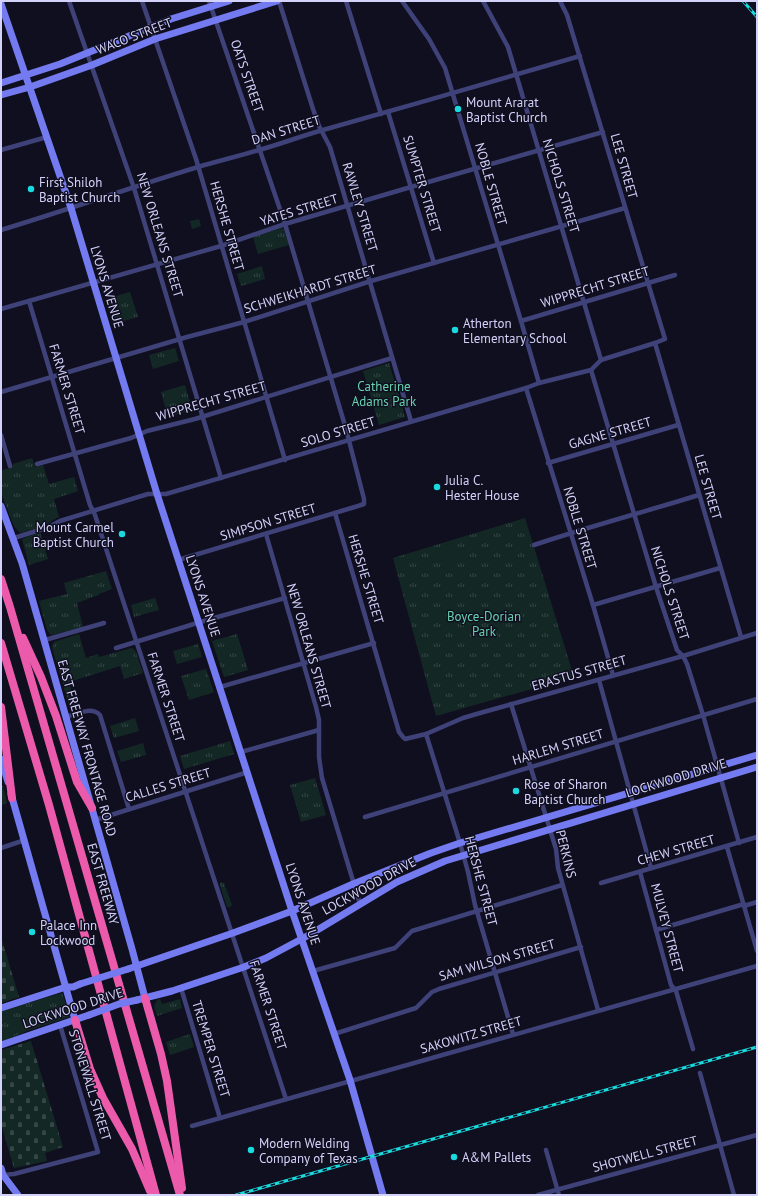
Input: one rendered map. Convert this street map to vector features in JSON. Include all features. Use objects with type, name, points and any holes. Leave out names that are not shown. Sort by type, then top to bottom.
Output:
[{"type":"highway","name":"EAST FREEWAY","points":[[1,579],[181,1195]]},
{"type":"highway","points":[[10,606],[41,677],[56,716],[77,782],[92,808]]},
{"type":"highway","points":[[1,643],[49,806],[156,1195]]},
{"type":"highway","points":[[1,707],[12,798]]},
{"type":"highway","points":[[141,999],[161,1054],[181,1195]]},
{"type":"highway","points":[[75,1020],[90,1069],[103,1098],[132,1149],[152,1195]]},
{"type":"main road","name":"WACO STREET","points":[[1,83],[26,76],[88,53],[210,4],[229,1]]},
{"type":"main road","name":"WACO STREET","points":[[1,95],[30,87],[92,65],[155,39],[278,1]]},
{"type":"main road","name":"LYONS AVENUE","points":[[1,4],[3,16],[30,87],[71,208],[138,434],[292,911],[350,1080],[383,1195]]},
{"type":"main road","name":"EAST FREEWAY FRONTAGE ROAD","points":[[1,506],[14,538],[45,640],[136,967],[141,999]]},
{"type":"main road","name":"LOCKWOOD DRIVE","points":[[1,1008],[66,987],[73,987],[136,967],[233,933],[292,911],[353,884],[431,853],[460,843],[757,754]]},
{"type":"main road","points":[[1,759],[75,1020]]},
{"type":"main road","name":"LOCKWOOD DRIVE","points":[[1,1045],[119,1004],[181,988],[244,967],[302,938],[410,875],[445,861],[757,767]]},
{"type":"main road","points":[[2,1172],[18,1195]]},
{"type":"street","name":"NEW ORLEANS STREET","points":[[69,1],[134,188],[221,478]]},
{"type":"street","name":"HERSHE STREET","points":[[142,1],[198,167],[285,460]]},
{"type":"street","name":"RAWLEY STREET","points":[[278,1],[313,109],[321,131],[330,147],[371,281],[411,421]]},
{"type":"street","points":[[346,1],[381,114]]},
{"type":"street","name":"NOBLE STREET","points":[[402,1],[429,39],[445,68],[521,321],[538,383]]},
{"type":"street","name":"NICHOLS STREET","points":[[483,1],[508,47],[601,360]]},
{"type":"street","name":"LEE STREET","points":[[560,1],[567,15],[580,56],[665,338],[655,343],[741,638]]},
{"type":"street","name":"OATS STREET","points":[[210,4],[285,224],[349,440],[364,504]]},
{"type":"street","name":"DAN STREET","points":[[1,230],[198,167],[261,150],[321,131],[580,56]]},
{"type":"street","name":"SUMPTER STREET","points":[[388,112],[434,263]]},
{"type":"street","name":"YATES STREET","points":[[1,309],[221,246],[285,224],[603,132]]},
{"type":"street","points":[[1,150],[47,137]]},
{"type":"street","name":"SCHWEIKHARDT STREET","points":[[1,392],[179,339],[244,322],[371,281],[625,208]]},
{"type":"street","name":"WIPPRECHT STREET","points":[[521,321],[676,275]]},
{"type":"street","name":"FARMER STREET","points":[[29,301],[93,511],[233,933],[286,1099]]},
{"type":"street","points":[[591,370],[601,360],[655,343]]},
{"type":"street","name":"WIPPRECHT STREET","points":[[37,464],[131,438],[138,434],[203,417],[392,358]]},
{"type":"street","name":"NICHOLS STREET","points":[[591,370],[656,587],[677,650],[683,656],[687,664],[703,715],[739,842]]},
{"type":"street","name":"SOLO STREET","points":[[14,538],[49,527],[60,521],[148,494],[166,494],[285,460],[411,421],[526,388],[538,383],[591,370]]},
{"type":"street","name":"NOBLE STREET","points":[[526,388],[613,675]]},
{"type":"street","name":"GAGNE STREET","points":[[548,463],[678,425]]},
{"type":"street","points":[[1,435],[10,466]]},
{"type":"street","points":[[534,545],[570,533],[634,516],[699,495]]},
{"type":"street","name":"SIMPSON STREET","points":[[178,560],[364,504]]},
{"type":"street","name":"HERSHE STREET","points":[[335,513],[399,732],[403,737],[408,739]]},
{"type":"street","name":"NEW ORLEANS STREET","points":[[266,534],[316,707],[322,778],[360,904]]},
{"type":"street","points":[[593,605],[720,568]]},
{"type":"street","points":[[116,648],[285,598]]},
{"type":"street","points":[[45,640],[104,623]]},
{"type":"street","name":"ERASTUS STREET","points":[[408,739],[426,734],[463,718],[683,656],[757,633]]},
{"type":"street","points":[[220,687],[374,643]]},
{"type":"street","name":"MULVEY STREET","points":[[599,680],[651,868]]},
{"type":"street","name":"HARLEM STREET","points":[[365,817],[757,699]]},
{"type":"street","name":"PERKINS","points":[[511,704],[545,818],[556,849],[562,885],[598,1010]]},
{"type":"street","points":[[66,717],[92,710],[100,716],[129,809]]},
{"type":"street","points":[[241,752],[318,730]]},
{"type":"street","name":"HERSHE STREET","points":[[426,734],[460,843],[477,911],[513,1034]]},
{"type":"street","name":"CALLES STREET","points":[[95,820],[248,772]]},
{"type":"street","name":"CHEW STREET","points":[[601,883],[757,837]]},
{"type":"street","points":[[1,848],[25,840]]},
{"type":"street","points":[[727,847],[757,951]]},
{"type":"street","name":"MULVEY STREET","points":[[640,872],[671,985],[675,989],[693,1049]]},
{"type":"street","points":[[313,971],[395,948],[412,931],[562,885]]},
{"type":"street","points":[[656,930],[757,902]]},
{"type":"street","name":"SAM WILSON STREET","points":[[334,1034],[416,1008],[435,990],[580,947]]},
{"type":"street","name":"SAKOWITZ STREET","points":[[192,1126],[350,1080],[757,966]]},
{"type":"street","name":"TREMPER STREET","points":[[181,988],[220,1118]]},
{"type":"street","name":"STONEWALL STREET","points":[[2,1172],[14,1174],[98,1152],[60,1025]]},
{"type":"street","points":[[700,1073],[734,1195]]},
{"type":"street","name":"SHOTWELL STREET","points":[[538,1195],[757,1135]]},
{"type":"street","points":[[546,1150],[559,1195]]},
{"type":"green space","points":[[199,219],[201,226],[192,229],[190,221]]},
{"type":"green space","points":[[282,228],[284,229],[289,245],[258,254],[253,237]]},
{"type":"green space","points":[[262,266],[265,279],[241,286],[237,274]]},
{"type":"green space","points":[[130,292],[138,317],[113,324],[106,299]]},
{"type":"green space","points":[[175,348],[179,361],[153,369],[149,355]]},
{"type":"green space","name":"Catherine Adams Park","points":[[389,363],[405,417],[379,425],[363,371]]},
{"type":"green space","points":[[185,385],[192,410],[168,417],[161,392]]},
{"type":"green space","points":[[32,458],[35,467],[43,465],[49,484],[74,477],[78,491],[54,499],[59,517],[47,525],[20,533],[14,526],[1,493],[1,470],[11,468],[13,464]]},
{"type":"green space","name":"Boyce-Dorian Park","points":[[525,518],[574,677],[436,716],[393,558]]},
{"type":"green space","points":[[40,532],[48,559],[29,565],[22,539]]},
{"type":"green space","points":[[454,544],[458,556],[433,563],[430,552]]},
{"type":"green space","points":[[106,571],[112,589],[77,603],[83,627],[51,635],[47,630],[39,601],[67,594],[64,583]]},
{"type":"green space","points":[[155,598],[159,610],[134,617],[131,605]]},
{"type":"green space","points":[[79,634],[86,658],[98,654],[99,657],[132,648],[136,652],[143,673],[124,679],[120,666],[69,682],[74,702],[79,707],[74,709],[70,708],[52,648],[54,642]]},
{"type":"green space","points":[[237,634],[248,670],[224,677],[212,641]]},
{"type":"green space","points":[[198,644],[202,657],[177,664],[173,651]]},
{"type":"green space","points":[[206,669],[214,692],[189,700],[181,676]]},
{"type":"green space","points":[[135,718],[139,731],[114,738],[110,726]]},
{"type":"green space","points":[[230,741],[234,754],[184,769],[180,756]]},
{"type":"green space","points":[[143,743],[146,755],[121,762],[117,751]]},
{"type":"green space","points":[[315,778],[326,815],[301,822],[290,785]]},
{"type":"green space","points":[[1,786],[3,786],[7,803],[1,805]]},
{"type":"green space","points":[[222,882],[224,883],[232,905],[230,907],[227,907],[220,885]]},
{"type":"green space","points":[[1,937],[19,997],[1,1003]]},
{"type":"green space","points":[[62,993],[70,1016],[69,1017],[27,1031],[1,1042],[1,1011]]},
{"type":"green space","points":[[160,999],[162,1004],[180,999],[182,1008],[157,1016],[154,1006],[157,1000]]},
{"type":"green space","points":[[190,1034],[194,1047],[170,1055],[166,1042]]},
{"type":"green space","points":[[31,1041],[63,1147],[45,1153],[47,1161],[14,1168],[1,1124],[1,1050]]},
{"type":"railway","points":[[743,1],[757,17]]},
{"type":"railway","points":[[236,1195],[757,1047]]},
{"type":"place","name":"Mount Ararat Baptist Church","points":[[458,109]]},
{"type":"place","name":"First Shiloh Baptist Church","points":[[31,189]]},
{"type":"place","name":"Atherton Elementary School","points":[[455,330]]},
{"type":"place","name":"Julia C. Hester House","points":[[437,487]]},
{"type":"place","name":"Mount Carmel Baptist Church","points":[[122,534]]},
{"type":"place","name":"Rose of Sharon Baptist Church","points":[[516,791]]},
{"type":"place","name":"Palace Inn Lockwood","points":[[32,932]]},
{"type":"place","name":"Modern Welding Company of Texas","points":[[251,1150]]},
{"type":"place","name":"A&M Pallets","points":[[454,1157]]}]
